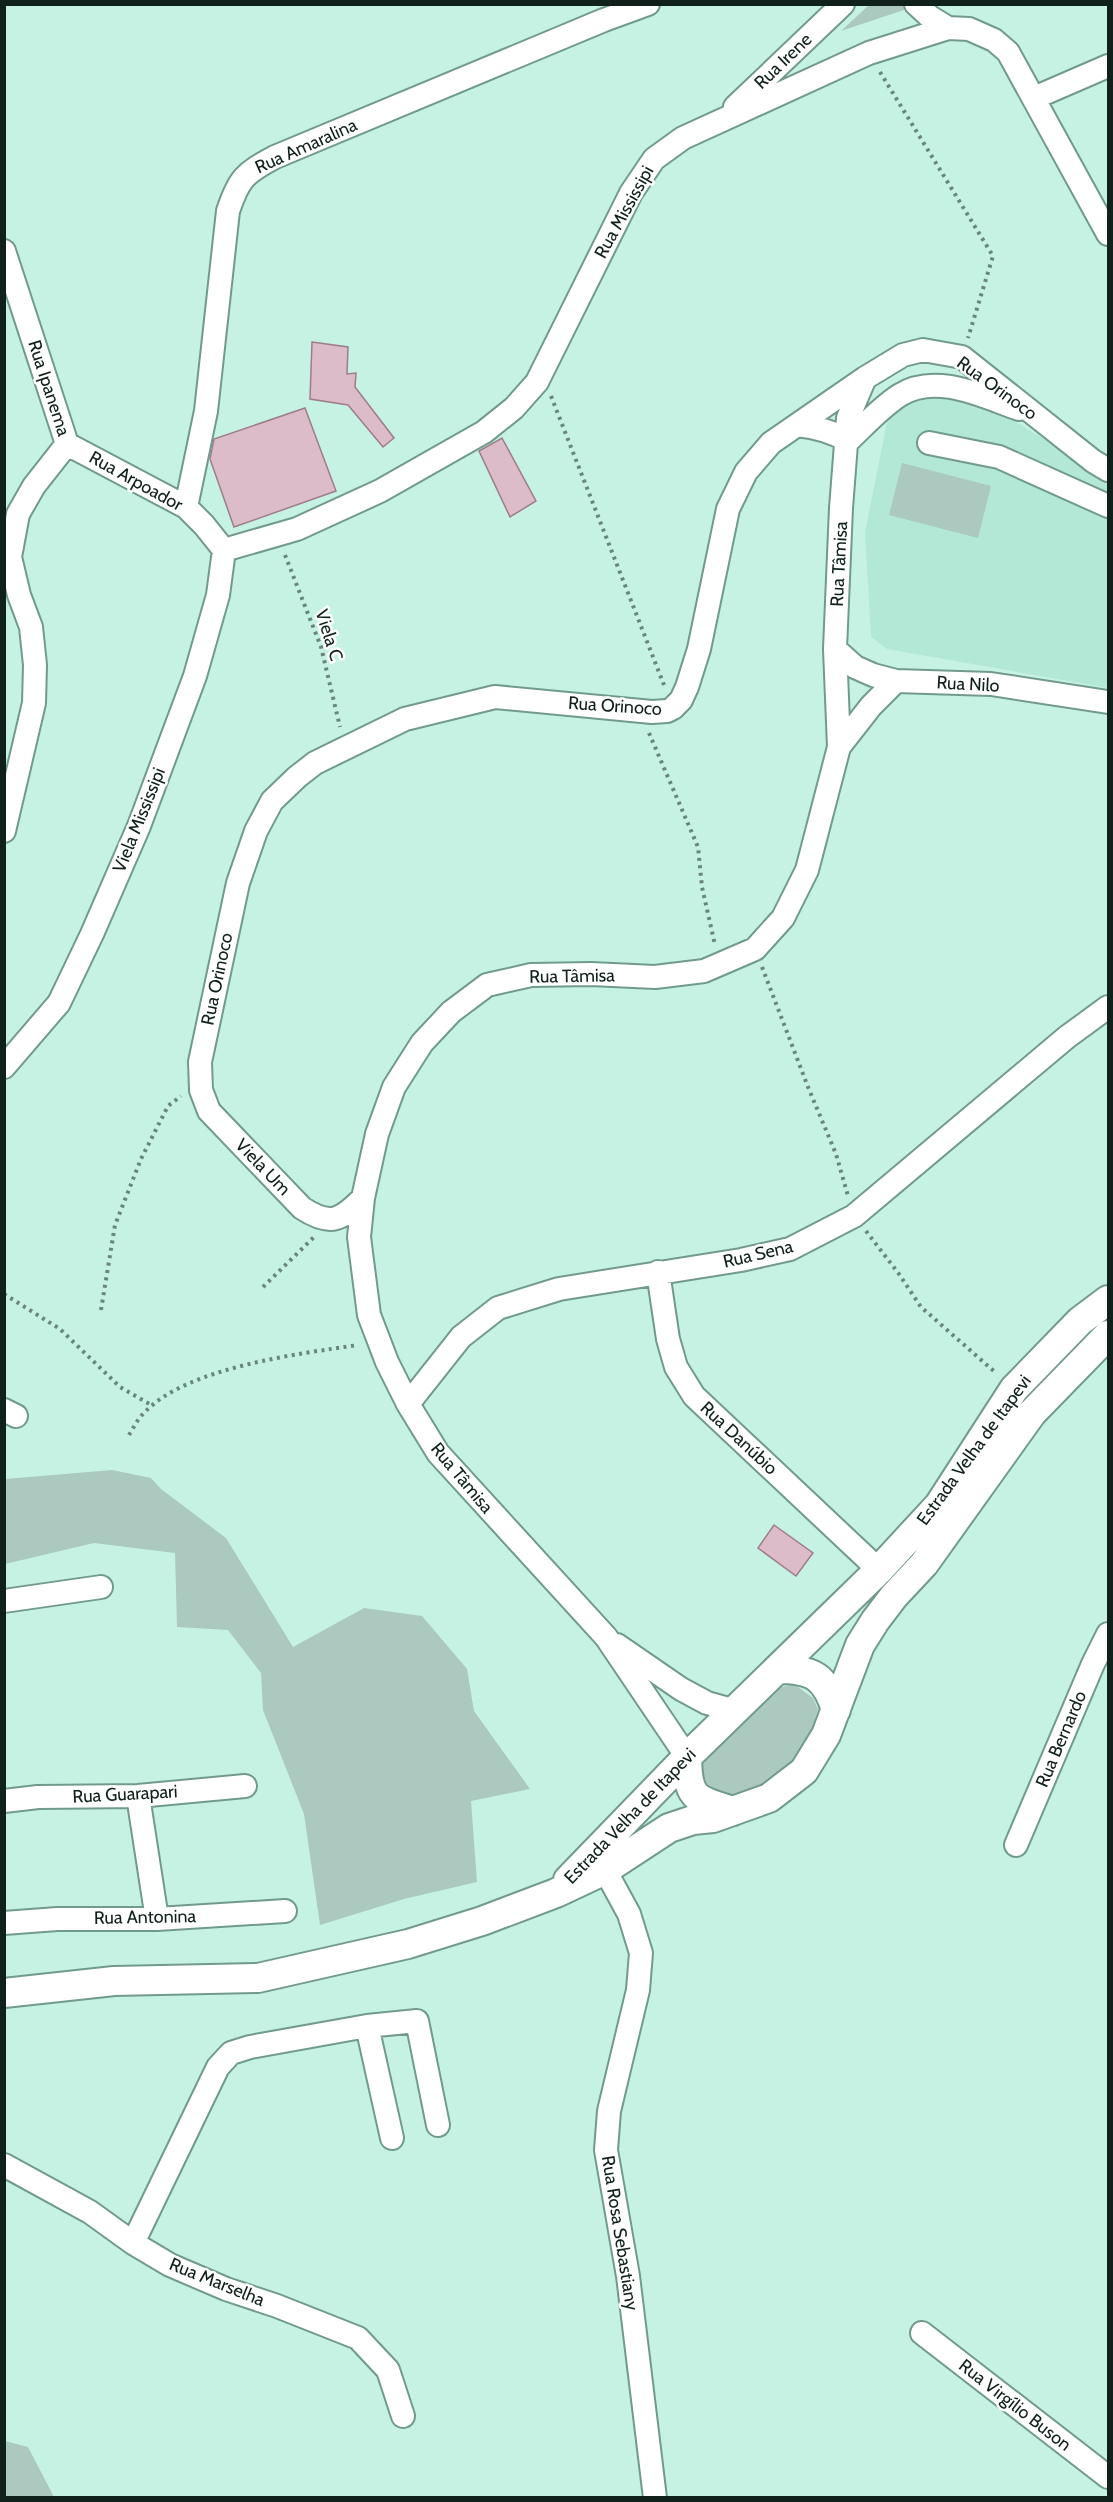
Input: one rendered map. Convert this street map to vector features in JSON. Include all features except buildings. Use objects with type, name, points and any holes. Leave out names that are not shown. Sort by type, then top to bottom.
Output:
[{"type":"main road","name":"Estrada Velha de Itapevi","points":[[556,1893],[687,1756],[879,1570],[939,1505],[1014,1389],[1080,1321],[1108,1300]]},
{"type":"main road","name":"Estrada Velha de Itapevi","points":[[556,1893],[605,1870],[669,1828],[693,1820],[713,1818],[769,1798],[804,1771],[826,1735],[860,1645],[874,1622],[930,1556],[1032,1413],[1108,1335]]},
{"type":"main road","points":[[778,1669],[795,1669],[816,1676],[831,1693],[836,1710]]},
{"type":"main road","points":[[687,1756],[688,1782],[694,1794],[702,1802],[733,1811]]},
{"type":"main road","points":[[4,1993],[114,1981],[258,1978],[408,1944],[482,1921],[556,1893]]},
{"type":"street","name":"Rua Amaralina","points":[[186,507],[206,411],[228,211],[236,188],[249,171],[275,157],[603,12],[648,4]]},
{"type":"street","name":"Rua Irene","points":[[724,118],[843,4]]},
{"type":"street","points":[[916,4],[930,18],[948,28]]},
{"type":"street","name":"Rua Mississipi","points":[[224,550],[297,529],[380,491],[484,432],[514,408],[542,374],[631,193],[654,159],[683,138],[869,53],[948,28],[969,29],[994,40],[1008,52],[1108,234]]},
{"type":"street","points":[[1034,98],[1108,66]]},
{"type":"street","name":"Rua Ipanema","points":[[4,250],[68,444],[34,486],[18,514],[10,557],[19,595],[31,627],[35,665],[34,703],[4,831]]},
{"type":"street","name":"Rua Orinoco","points":[[200,1071],[238,883],[256,831],[272,801],[315,763],[405,719],[495,697],[640,711],[667,711],[673,708],[681,700],[687,687],[699,649],[728,509],[746,472],[771,443],[865,378],[903,355],[923,350],[962,357],[1093,461],[1108,470]]},
{"type":"street","name":"Rua Tâmisa","points":[[687,1756],[606,1637],[438,1453],[408,1404],[369,1315],[359,1237],[363,1198],[377,1134],[394,1087],[422,1043],[451,1012],[487,985],[531,975],[591,974],[655,977],[704,971],[755,949],[783,918],[807,870],[839,747],[835,649],[838,554],[848,418],[865,378]]},
{"type":"street","points":[[797,425],[818,428],[848,441],[901,394],[924,386],[949,387],[1035,415]]},
{"type":"street","points":[[929,443],[999,457],[1108,506]]},
{"type":"street","name":"Rua Arpoador","points":[[68,444],[186,507],[224,550]]},
{"type":"street","name":"Viela Mississipi","points":[[4,1067],[59,1003],[139,826],[195,676],[219,596],[224,550]]},
{"type":"street","name":"Rua Nilo","points":[[835,649],[855,667],[896,681],[991,684],[1108,702]]},
{"type":"street","points":[[839,747],[871,706],[896,681]]},
{"type":"street","name":"Rua Sena","points":[[408,1404],[461,1338],[498,1308],[560,1289],[741,1260],[790,1249],[854,1216],[1067,1037],[1108,1007]]},
{"type":"street","name":"Viela Um","points":[[200,1071],[201,1090],[209,1111],[302,1208],[316,1217],[332,1220]]},
{"type":"street","points":[[332,1220],[345,1216],[363,1198]]},
{"type":"street","name":"Rua Danúbio","points":[[658,1272],[668,1339],[676,1367],[694,1396],[879,1570]]},
{"type":"street","points":[[4,1601],[101,1587]]},
{"type":"street","name":"Rua Bernardo","points":[[1016,1845],[1108,1634]]},
{"type":"street","name":"Rua Tâmisa","points":[[606,1637],[681,1689],[707,1703],[735,1710]]},
{"type":"street","name":"Rua Guarapari","points":[[4,1801],[38,1797],[138,1796],[245,1786]]},
{"type":"street","points":[[138,1796],[157,1919]]},
{"type":"street","name":"Rua Rosa Sebastiany","points":[[605,1870],[629,1914],[641,1953],[638,1989],[609,2111],[606,2150],[628,2276],[655,2498]]},
{"type":"street","name":"Rua Antonina","points":[[4,1923],[57,1919],[157,1919],[285,1911]]},
{"type":"street","points":[[133,2243],[218,2067],[231,2053],[250,2047],[367,2026],[417,2021],[438,2125]]},
{"type":"street","points":[[367,2026],[392,2138]]},
{"type":"street","name":"Rua Marselha","points":[[4,2165],[90,2212],[133,2243],[170,2265],[226,2289],[277,2306],[358,2338],[388,2370],[403,2416]]},
{"type":"street","name":"Rua Virgílio Buson","points":[[922,2333],[1108,2477]]},
{"type":"path","points":[[869,53],[993,256],[962,357]]},
{"type":"path","points":[[542,374],[673,708]]},
{"type":"path","name":"Viela C","points":[[278,534],[321,647],[344,748]]},
{"type":"path","points":[[640,711],[699,847],[702,887],[719,965]]},
{"type":"path","points":[[755,949],[836,1154],[854,1216],[899,1274],[921,1307],[1014,1389]]},
{"type":"path","points":[[101,1310],[115,1225],[141,1159],[168,1106],[200,1071]]},
{"type":"path","points":[[262,1287],[332,1220]]},
{"type":"path","points":[[4,1294],[60,1329],[120,1387],[153,1406]]},
{"type":"path","points":[[129,1434],[145,1411],[178,1388],[243,1364],[379,1342]]},
{"type":"shaded area","points":[[869,5],[906,5],[910,8],[841,31]]},
{"type":"shaded area","points":[[916,397],[961,400],[1003,414],[1108,478],[1108,688],[887,649],[871,637],[865,532],[888,418],[898,405]]},
{"type":"shaded area","points":[[902,463],[991,486],[978,538],[889,515]]},
{"type":"shaded area","points":[[112,1470],[151,1478],[161,1489],[226,1538],[293,1647],[364,1608],[422,1616],[467,1669],[474,1711],[530,1789],[471,1801],[477,1882],[404,1899],[320,1925],[304,1814],[263,1710],[261,1673],[228,1630],[177,1627],[175,1553],[94,1543],[5,1564],[5,1479]]},
{"type":"shaded area","points":[[794,1684],[813,1698],[818,1709],[808,1741],[797,1760],[780,1776],[747,1796],[710,1797],[697,1767],[773,1689]]},
{"type":"shaded area","points":[[5,2441],[28,2447],[54,2497],[5,2497]]}]
